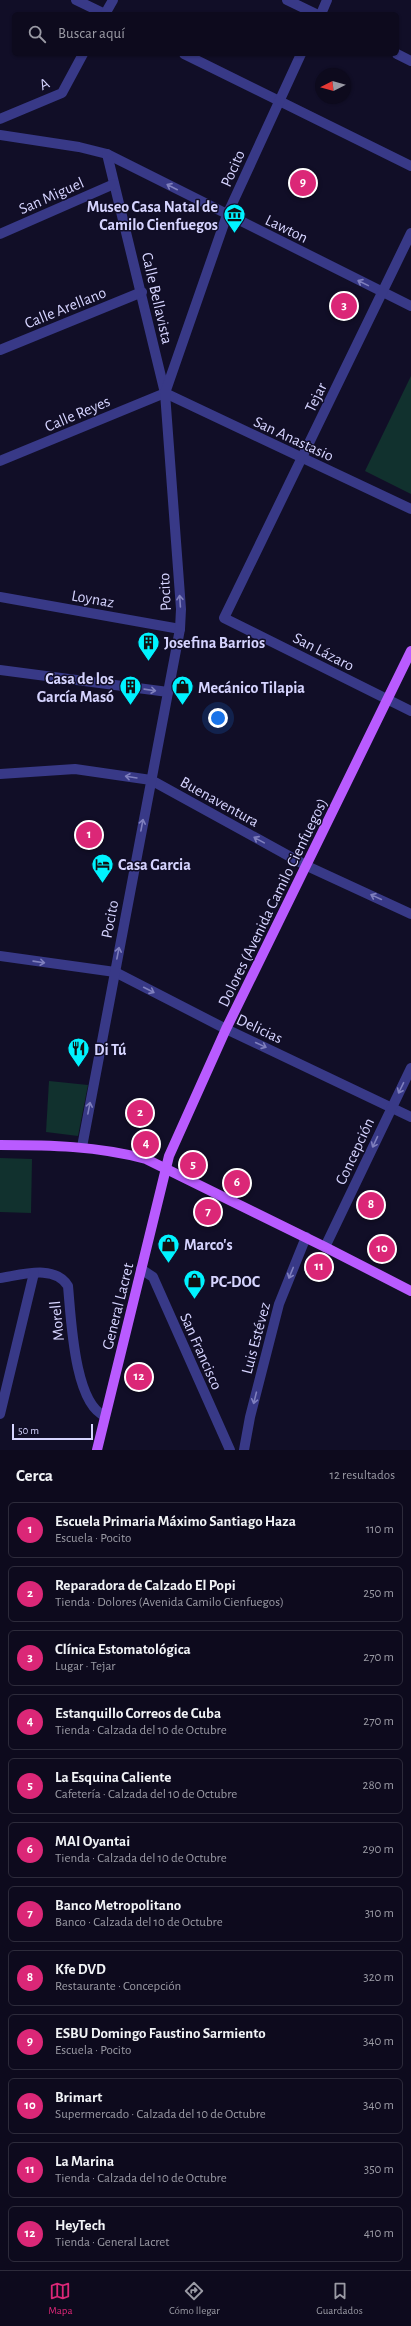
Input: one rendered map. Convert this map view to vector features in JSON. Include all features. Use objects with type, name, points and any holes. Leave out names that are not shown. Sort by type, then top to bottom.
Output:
[{"type":"main road","name":"Dolores (Avenida Camilo Cienfuegos)","points":[[166,1169],[185,1118],[226,1029],[411,652]]},
{"type":"main road","points":[[0,1145],[82,1147],[123,1153],[146,1159],[306,1237],[411,1291]]},
{"type":"main road","name":"General Lacret","points":[[97,1450],[166,1169]]},
{"type":"street","points":[[76,0],[101,12]]},
{"type":"street","points":[[106,12],[113,0]]},
{"type":"street","points":[[287,0],[312,12]]},
{"type":"street","points":[[322,12],[327,0]]},
{"type":"street","points":[[399,55],[411,61]]},
{"type":"street","name":"A","points":[[0,119],[62,93],[82,56]]},
{"type":"street","points":[[188,56],[278,102],[411,166]]},
{"type":"street","name":"Pocito","points":[[82,1147],[180,629],[181,610],[165,393],[228,216],[278,102],[300,56]]},
{"type":"street","points":[[0,135],[79,147],[107,154]]},
{"type":"street","name":"Lawton","points":[[107,154],[228,216],[411,306]]},
{"type":"street","name":"Calle Bellavista","points":[[107,154],[142,292],[165,393]]},
{"type":"street","name":"San Miguel","points":[[0,234],[114,184]]},
{"type":"street","name":"Tejar","points":[[224,618],[411,233]]},
{"type":"street","name":"Calle Arellano","points":[[0,350],[142,292]]},
{"type":"street","name":"San Anastasio","points":[[165,393],[411,509]]},
{"type":"street","name":"Calle Reyes","points":[[0,461],[165,393]]},
{"type":"street","name":"Loynaz","points":[[0,597],[180,629]]},
{"type":"street","name":"San Lázaro","points":[[224,618],[411,711]]},
{"type":"street","points":[[0,670],[168,692]]},
{"type":"street","name":"Buenaventura","points":[[0,774],[75,769],[151,780],[307,866],[411,914]]},
{"type":"street","name":"Delicias","points":[[0,956],[115,972],[226,1029],[411,1117]]},
{"type":"street","name":"Concepción","points":[[325,1247],[411,1068]]},
{"type":"street","name":"Luis Estévez","points":[[244,1450],[250,1417],[279,1304],[306,1237]]},
{"type":"street","name":"San Francisco","points":[[141,1269],[153,1277],[230,1450]]},
{"type":"street","points":[[0,1414],[34,1272]]},
{"type":"street","name":"Morell","points":[[0,1278],[34,1272],[55,1274],[64,1280],[68,1286],[73,1342],[79,1376],[93,1408],[97,1413],[105,1416]]},
{"type":"green space","points":[[411,376],[411,494],[365,471]]},
{"type":"green space","points":[[49,1081],[88,1085],[78,1136],[46,1132]]},
{"type":"green space","points":[[0,1158],[32,1159],[31,1213],[0,1212]]},
{"type":"place","name":"ESBU Domingo Faustino Sarmiento","points":[[303,183]]},
{"type":"place","name":"Museo Casa Natal de Camilo Cienfuegos","points":[[234,234]]},
{"type":"place","name":"Clínica Estomatológica","points":[[344,306]]},
{"type":"place","name":"Josefina Barrios","points":[[149,662]]},
{"type":"place","name":"Casa de los García Masó","points":[[130,706]]},
{"type":"place","name":"Mecánico Tilapia","points":[[182,706]]},
{"type":"place","name":"Escuela Primaria Máximo Santiago Haza","points":[[89,835]]},
{"type":"place","name":"Casa Garcia","points":[[102,884]]},
{"type":"place","name":"Di Tú","points":[[78,1068]]},
{"type":"place","name":"Reparadora de Calzado El Popi","points":[[140,1113]]},
{"type":"place","name":"Estanquillo Correos de Cuba","points":[[146,1144]]},
{"type":"place","name":"La Esquina Caliente","points":[[193,1165]]},
{"type":"place","name":"MAI Oyantai","points":[[237,1183]]},
{"type":"place","name":"Kfe DVD","points":[[371,1205]]},
{"type":"place","name":"Banco Metropolitano","points":[[208,1212]]},
{"type":"place","name":"Brimart","points":[[382,1249]]},
{"type":"place","name":"Marco's","points":[[169,1264]]},
{"type":"place","name":"La Marina","points":[[319,1267]]},
{"type":"place","name":"PC-DOC","points":[[194,1300]]},
{"type":"place","name":"HeyTech","points":[[139,1377]]}]
